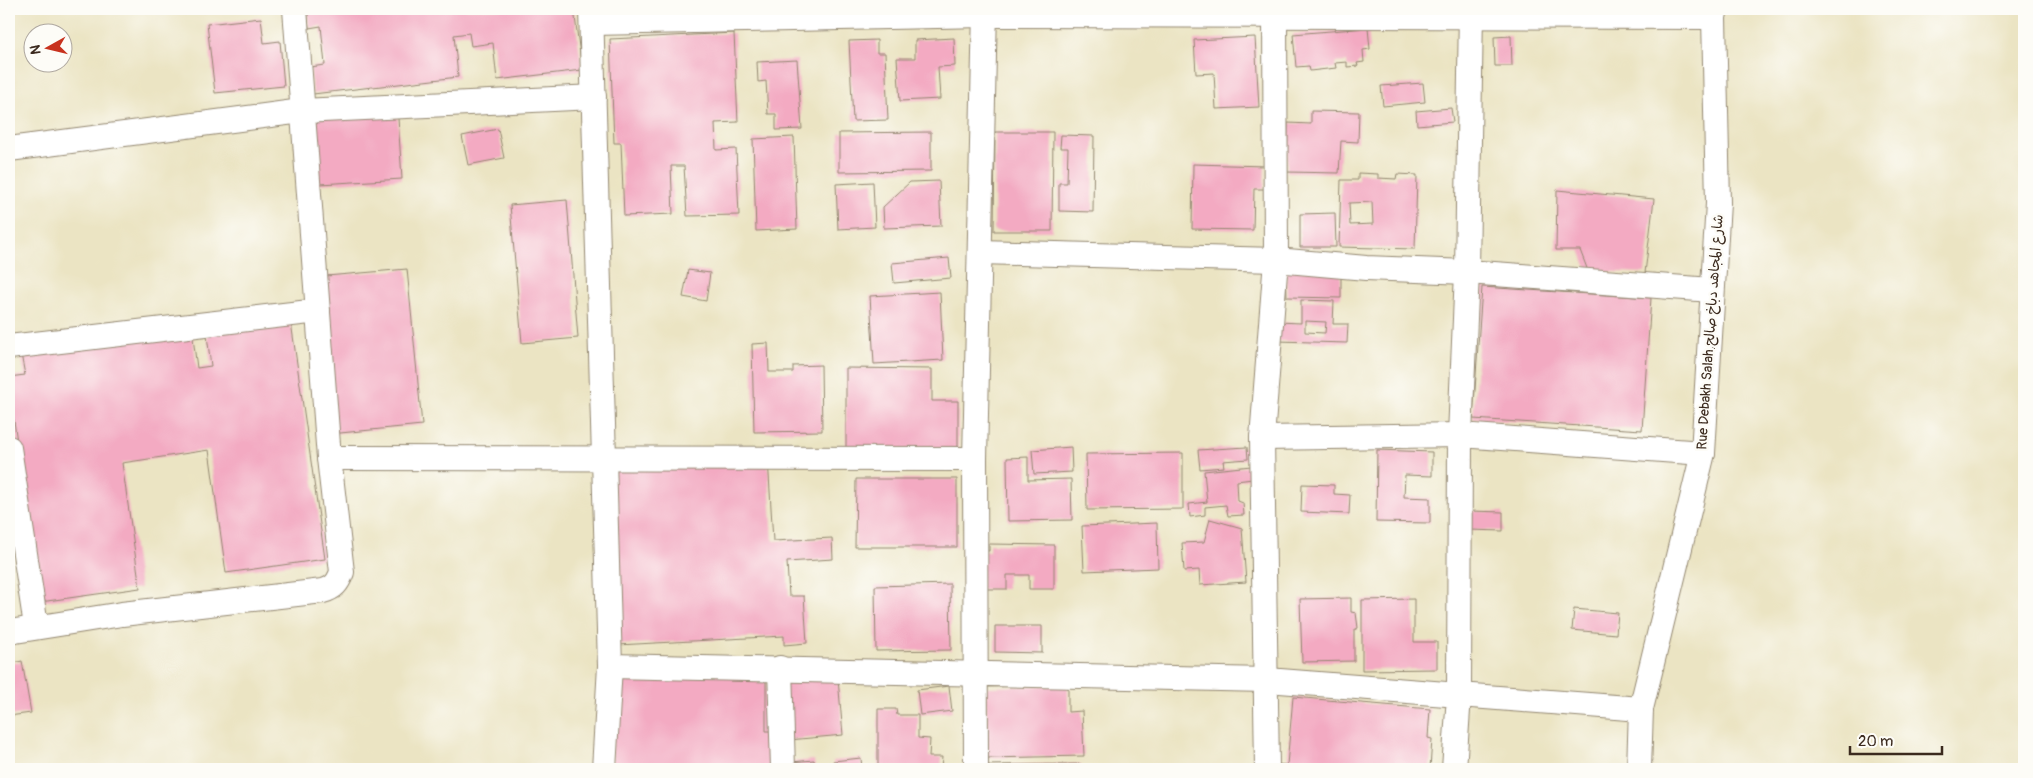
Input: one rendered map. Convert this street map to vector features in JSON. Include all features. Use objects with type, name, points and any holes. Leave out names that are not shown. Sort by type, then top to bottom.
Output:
[{"type":"street","points":[[9,632],[36,626],[330,589],[336,585],[342,572],[329,458],[295,9]]},
{"type":"street","points":[[976,769],[975,459],[985,12]]},
{"type":"street","points":[[604,769],[610,666],[592,16],[985,12],[1715,13]]},
{"type":"street","points":[[1268,769],[1262,438],[1276,260],[1274,12]]},
{"type":"street","points":[[1454,769],[1459,695],[1460,436],[1467,272],[1471,12]]},
{"type":"street","name":"Rue Debakh Salah,شارع المجاهد دباخ صالح","points":[[1639,769],[1641,709],[1703,453],[1718,203],[1715,13]]},
{"type":"street","points":[[9,148],[302,111],[594,97]]},
{"type":"street","points":[[980,252],[1276,260],[1366,268],[1467,272],[1712,290]]},
{"type":"street","points":[[9,347],[318,311]]},
{"type":"street","points":[[1262,438],[1460,436],[1703,453]]},
{"type":"street","points":[[9,448],[36,626]]},
{"type":"street","points":[[329,458],[975,459]]},
{"type":"street","points":[[610,666],[780,668],[1267,680],[1641,709]]},
{"type":"street","points":[[780,668],[783,769]]},
{"type":"building","points":[[307,9],[574,9],[582,70],[497,80],[493,43],[471,46],[469,33],[454,35],[458,77],[313,94],[310,67],[325,65],[321,26],[309,28]]},
{"type":"building","points":[[261,18],[264,43],[280,41],[284,86],[215,93],[207,24]]},
{"type":"building","points":[[1368,28],[1370,49],[1363,50],[1364,62],[1357,63],[1358,66],[1347,67],[1347,62],[1335,63],[1336,68],[1310,71],[1309,66],[1296,67],[1293,34]]},
{"type":"building","points":[[734,33],[738,122],[715,123],[716,150],[736,149],[739,215],[687,216],[684,166],[671,166],[673,214],[624,216],[621,143],[614,143],[610,39]]},
{"type":"building","points":[[1511,36],[1512,66],[1495,66],[1494,37]]},
{"type":"building","points":[[1255,37],[1259,107],[1216,109],[1214,73],[1196,74],[1194,40]]},
{"type":"building","points":[[954,38],[955,66],[938,67],[940,99],[900,101],[897,58],[915,58],[915,40]]},
{"type":"building","points":[[877,40],[877,53],[885,53],[888,120],[853,121],[849,41]]},
{"type":"building","points":[[797,60],[802,129],[776,130],[776,114],[768,114],[766,81],[758,82],[757,62]]},
{"type":"building","points":[[1423,83],[1425,102],[1383,106],[1381,86]]},
{"type":"building","points":[[299,108],[398,118],[402,179],[304,185]]},
{"type":"building","points":[[1451,108],[1453,122],[1417,125],[1416,111]]},
{"type":"building","points":[[1311,111],[1359,112],[1358,142],[1341,141],[1339,173],[1287,172],[1288,123],[1311,124]]},
{"type":"building","points":[[498,129],[504,158],[468,165],[462,136]]},
{"type":"building","points":[[931,132],[931,171],[839,172],[839,133]]},
{"type":"building","points":[[995,132],[1053,132],[1052,231],[994,231]]},
{"type":"building","points":[[1061,135],[1094,136],[1093,212],[1059,211],[1059,183],[1067,183],[1068,148],[1060,148]]},
{"type":"building","points":[[794,137],[797,229],[756,231],[753,139]]},
{"type":"building","points":[[1193,164],[1265,166],[1264,189],[1254,189],[1253,230],[1192,229]]},
{"type":"building","points":[[1358,173],[1378,174],[1378,178],[1396,179],[1397,174],[1417,175],[1415,249],[1339,247],[1341,180],[1358,180]],"holes":[[[1372,202],[1373,224],[1350,225],[1349,203]]]},
{"type":"building","points":[[939,181],[941,226],[884,228],[883,207],[910,182]]},
{"type":"building","points":[[873,182],[875,227],[838,229],[836,184]]},
{"type":"building","points":[[1557,190],[1654,199],[1645,273],[1588,271],[1580,250],[1556,250]]},
{"type":"building","points":[[567,200],[578,338],[522,343],[510,205]]},
{"type":"building","points":[[1335,213],[1336,247],[1300,247],[1300,214]]},
{"type":"building","points":[[949,258],[951,278],[894,283],[892,263]]},
{"type":"building","points":[[407,269],[422,425],[330,434],[315,277]]},
{"type":"building","points":[[688,270],[710,273],[706,301],[683,297]]},
{"type":"building","points":[[1286,270],[1341,270],[1341,298],[1287,297]]},
{"type":"building","points":[[1482,287],[1651,298],[1642,430],[1473,419]]},
{"type":"building","points":[[940,292],[943,360],[874,364],[870,296]]},
{"type":"building","points":[[1301,300],[1334,301],[1333,324],[1348,324],[1347,343],[1277,341],[1277,322],[1301,323]],"holes":[[[1305,321],[1326,322],[1325,333],[1305,332]]]},
{"type":"building","points":[[289,308],[325,559],[226,573],[209,450],[122,463],[140,588],[40,602],[9,386],[9,377],[25,375],[21,354],[192,330],[197,368],[211,366],[206,328]]},
{"type":"building","points":[[768,343],[769,372],[793,372],[793,366],[821,365],[822,431],[754,432],[752,344]]},
{"type":"building","points":[[846,368],[932,369],[932,401],[958,401],[958,453],[846,452]]},
{"type":"building","points":[[1071,447],[1072,472],[1034,474],[1032,450]]},
{"type":"building","points":[[1247,447],[1248,459],[1223,461],[1224,467],[1200,469],[1198,450]]},
{"type":"building","points":[[1377,450],[1432,452],[1432,476],[1405,475],[1404,497],[1430,498],[1430,523],[1376,522]]},
{"type":"building","points":[[1183,453],[1183,509],[1087,510],[1086,454]]},
{"type":"building","points":[[1028,457],[1028,480],[1071,479],[1072,520],[1008,521],[1007,458]]},
{"type":"building","points":[[768,458],[773,541],[832,538],[833,559],[787,562],[789,596],[804,596],[807,643],[784,645],[784,636],[618,645],[608,467]]},
{"type":"building","points":[[1251,466],[1252,479],[1237,481],[1238,501],[1243,503],[1244,515],[1228,516],[1226,505],[1205,507],[1205,515],[1190,517],[1189,504],[1207,502],[1204,471]]},
{"type":"building","points":[[856,479],[957,479],[957,547],[855,547]]},
{"type":"building","points":[[1302,484],[1334,485],[1334,494],[1350,495],[1349,514],[1301,512]]},
{"type":"building","points":[[1470,511],[1503,512],[1503,531],[1469,530]]},
{"type":"building","points":[[1210,519],[1242,528],[1246,582],[1200,585],[1199,570],[1184,571],[1182,543],[1204,542]]},
{"type":"building","points":[[1157,523],[1158,568],[1084,571],[1082,526]]},
{"type":"building","points":[[989,544],[1054,545],[1054,589],[1029,589],[1029,575],[1007,575],[1007,589],[981,589],[981,551],[989,551]]},
{"type":"building","points":[[950,584],[951,650],[876,651],[875,586]]},
{"type":"building","points":[[1351,598],[1351,612],[1356,613],[1358,628],[1354,630],[1354,661],[1302,662],[1300,599]]},
{"type":"building","points":[[1414,599],[1414,642],[1437,642],[1437,669],[1362,670],[1362,600]]},
{"type":"building","points":[[1574,609],[1618,613],[1616,634],[1572,630]]},
{"type":"building","points":[[995,626],[1042,626],[1042,653],[995,652]]},
{"type":"building","points":[[22,661],[31,713],[9,716],[9,664]]},
{"type":"building","points":[[612,664],[766,664],[766,731],[773,731],[773,769],[612,769]]},
{"type":"building","points":[[837,668],[843,735],[789,740],[783,673]]},
{"type":"building","points":[[1068,685],[1068,712],[1082,711],[1084,756],[987,758],[986,687]]},
{"type":"building","points":[[949,686],[952,711],[920,715],[917,690]]},
{"type":"building","points":[[1293,697],[1430,709],[1428,738],[1432,739],[1430,769],[1275,769],[1276,764],[1287,765]]},
{"type":"building","points":[[878,709],[896,709],[897,715],[918,715],[918,738],[930,739],[929,757],[942,757],[941,769],[878,769]]},
{"type":"building","points":[[861,758],[862,769],[834,769],[833,761]]},
{"type":"building","points":[[814,760],[815,769],[792,769],[791,762]]},
{"type":"building","points":[[1081,764],[1081,769],[984,769],[984,765]]}]
